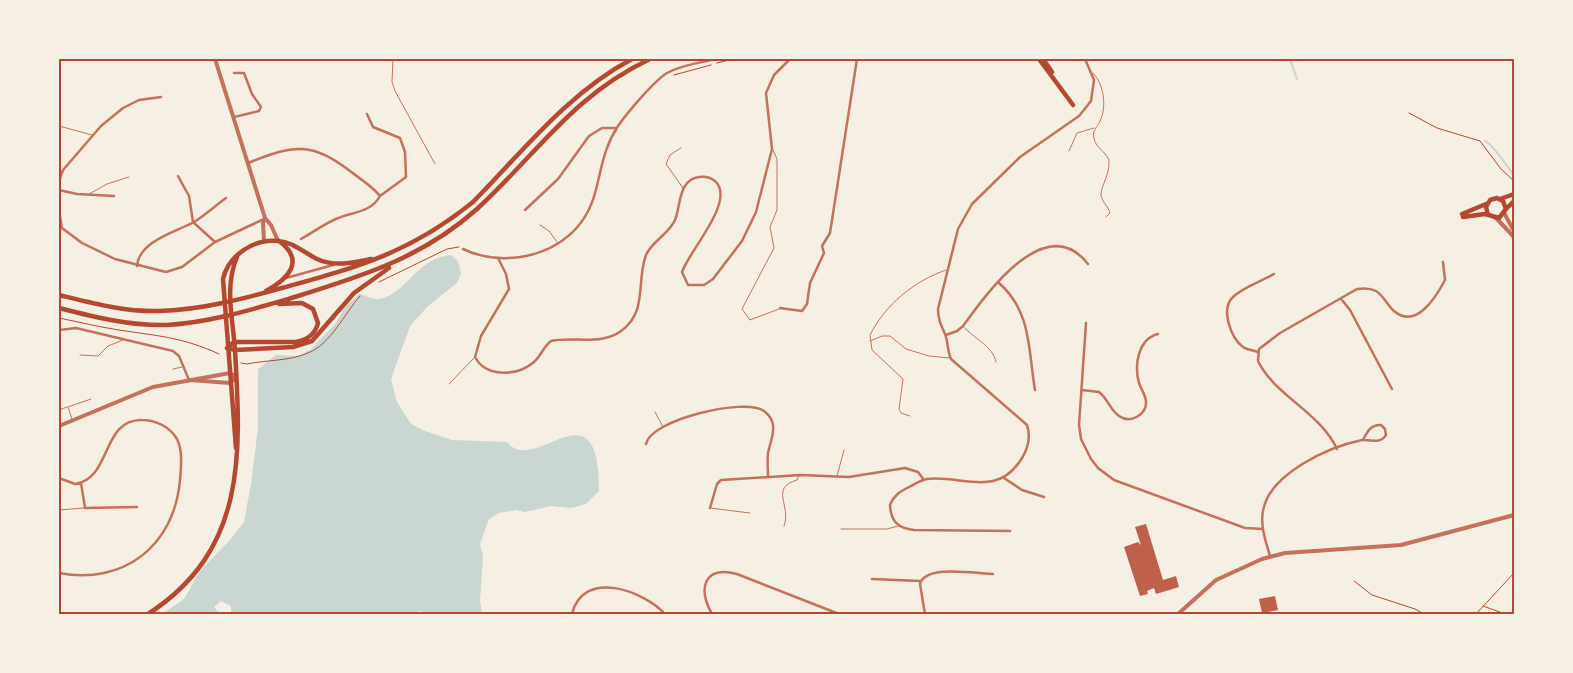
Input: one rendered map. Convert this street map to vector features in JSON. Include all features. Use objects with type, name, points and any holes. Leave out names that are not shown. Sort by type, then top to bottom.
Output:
[{"type":"main road","points":[[59,294],[116,307],[160,311],[205,306],[258,295],[360,266],[385,256],[427,236],[462,211],[566,105],[602,77],[632,59]]},
{"type":"main road","points":[[227,348],[235,350],[293,347],[312,342],[354,293],[448,232],[478,208],[567,115],[594,92],[650,59]]},
{"type":"main road","points":[[1039,59],[1073,105],[1043,59]]},
{"type":"main road","points":[[1513,203],[1496,218],[1488,215],[1463,216],[1492,199],[1500,199],[1514,194]]},
{"type":"main road","points":[[1500,199],[1504,203],[1505,211]]},
{"type":"main road","points":[[1486,204],[1488,215]]},
{"type":"main road","points":[[237,454],[227,348],[226,288],[237,257],[248,247],[264,241],[278,240],[292,244],[318,259],[337,264],[385,256]]},
{"type":"main road","points":[[258,295],[286,278],[291,270],[291,257],[288,250],[278,240]]},
{"type":"main road","points":[[59,308],[134,324],[166,325],[198,321],[265,306],[350,280],[406,258]]},
{"type":"main road","points":[[148,614],[179,590],[204,559],[214,543],[232,496],[238,438],[235,350],[226,288]]},
{"type":"main road","points":[[227,348],[234,342],[295,342],[308,338],[316,328],[316,313],[308,305],[289,303],[265,306]]},
{"type":"street","points":[[215,59],[265,218],[271,225],[278,240]]},
{"type":"street","points":[[463,249],[476,254],[498,258],[534,254],[558,244],[572,234],[584,218],[595,194],[603,154],[617,128],[666,74],[715,59]]},
{"type":"street","points":[[498,258],[507,279],[508,289],[482,336],[475,357],[477,361],[492,370],[510,373],[535,362],[551,341],[594,339],[620,333],[630,324],[636,313],[647,255],[675,219],[683,188],[692,178],[704,176],[714,180],[721,191],[720,205],[682,272],[688,285],[698,287],[713,279],[742,241],[756,212],[772,149],[766,93],[774,75],[790,59]]},
{"type":"street","points":[[780,308],[802,312],[807,304],[810,283],[824,253],[822,246],[830,233],[857,59]]},
{"type":"street","points":[[1010,531],[914,530],[898,526],[891,510],[892,500],[902,491],[924,480],[984,483],[1004,478],[1019,462],[1026,450],[1029,436],[1027,425],[951,358],[946,345],[946,335],[939,322],[938,309],[958,229],[972,204],[1020,157],[1084,111],[1093,94],[1092,73],[1085,59]]},
{"type":"street","points":[[234,73],[244,73],[252,94],[261,107],[259,111],[234,117]]},
{"type":"street","points":[[59,194],[59,178],[73,156],[92,136],[123,108],[139,100],[161,97]]},
{"type":"street","points":[[301,239],[334,220],[369,208],[375,204],[380,196],[406,177],[405,152],[400,138],[373,127],[367,114]]},
{"type":"street","points":[[525,210],[558,179],[589,136],[602,128],[617,128]]},
{"type":"street","points":[[248,163],[280,152],[308,148],[317,150],[340,164],[380,196]]},
{"type":"street","points":[[178,176],[189,196],[194,222],[215,242]]},
{"type":"street","points":[[59,190],[114,196]]},
{"type":"street","points":[[137,266],[138,256],[147,247],[174,230],[194,222],[226,198]]},
{"type":"street","points":[[59,211],[59,222],[66,232],[82,243],[115,259],[157,272],[175,271],[215,242],[265,218]]},
{"type":"street","points":[[1505,211],[1514,231]]},
{"type":"street","points":[[264,241],[263,223],[265,218]]},
{"type":"street","points":[[1496,218],[1514,236]]},
{"type":"street","points":[[946,335],[953,333],[963,326],[1008,270],[1023,258],[1045,248],[1067,248],[1079,255],[1088,264]]},
{"type":"street","points":[[1337,449],[1324,428],[1266,373],[1258,360],[1258,352],[1262,346],[1280,333],[1342,300],[1352,291],[1368,288],[1377,291],[1397,313],[1406,316],[1418,314],[1445,280],[1443,262]]},
{"type":"street","points":[[286,278],[337,264]]},
{"type":"street","points":[[1258,352],[1244,347],[1235,338],[1229,325],[1228,306],[1234,296],[1274,274]]},
{"type":"street","points":[[999,283],[1012,297],[1024,317],[1035,390]]},
{"type":"street","points":[[1342,300],[1350,310],[1392,388]]},
{"type":"street","points":[[1086,323],[1079,426],[1081,439],[1091,459],[1114,480],[1245,528],[1263,529]]},
{"type":"street","points":[[59,330],[76,328],[173,351],[179,356],[190,380]]},
{"type":"street","points":[[1082,390],[1100,392],[1114,412],[1123,418],[1138,416],[1145,407],[1146,400],[1137,374],[1139,355],[1148,339],[1158,334]]},
{"type":"street","points":[[59,426],[153,387],[190,380],[230,373],[236,377],[230,383],[190,380]]},
{"type":"street","points":[[646,444],[648,439],[663,428],[703,411],[738,408],[762,410],[768,415],[774,427],[768,458],[768,476]]},
{"type":"street","points":[[59,478],[68,483],[81,483],[96,473],[111,440],[127,423],[139,420],[160,424],[174,434],[178,441],[181,458],[178,494],[170,517],[153,546],[136,561],[106,574],[76,576],[59,573]]},
{"type":"street","points":[[1270,556],[1263,529],[1264,504],[1277,483],[1306,462],[1337,449],[1363,440],[1374,442],[1381,440],[1386,435],[1385,429],[1381,425],[1374,426],[1368,431],[1363,440]]},
{"type":"street","points":[[710,508],[717,484],[721,480],[800,475],[861,476],[905,468],[918,472],[924,480]]},
{"type":"street","points":[[1004,478],[1022,490],[1044,497]]},
{"type":"street","points":[[81,483],[85,508],[137,507]]},
{"type":"street","points":[[1178,614],[1216,580],[1270,556],[1401,545],[1514,515]]},
{"type":"street","points":[[872,578],[920,581],[943,571],[993,574]]},
{"type":"street","points":[[712,614],[704,598],[704,584],[709,578],[723,572],[737,574],[839,614]]},
{"type":"street","points":[[920,581],[925,614]]},
{"type":"street","points":[[572,614],[577,602],[585,595],[601,588],[626,589],[644,597],[665,614]]},
{"type":"lane","points":[[393,59],[392,82],[394,91],[436,164]]},
{"type":"lane","points":[[1069,151],[1077,133],[1094,128],[1101,120],[1103,106],[1100,85],[1092,73]]},
{"type":"lane","points":[[59,126],[92,136]]},
{"type":"lane","points":[[1094,128],[1093,133],[1096,145],[1109,160],[1108,177],[1101,192],[1103,201],[1110,212],[1106,217]]},
{"type":"lane","points":[[682,148],[670,155],[666,164],[683,188]]},
{"type":"lane","points":[[772,149],[777,159],[777,208],[770,227],[774,248],[742,309],[750,320],[780,308]]},
{"type":"lane","points":[[88,194],[107,184],[129,177]]},
{"type":"lane","points":[[540,226],[549,230],[558,244]]},
{"type":"lane","points":[[910,416],[899,409],[902,378],[872,350],[870,335],[901,296],[919,284],[947,270]]},
{"type":"lane","points":[[963,326],[985,345],[994,356],[996,362]]},
{"type":"lane","points":[[870,341],[886,335],[906,349],[929,356],[951,358]]},
{"type":"lane","points":[[80,355],[98,356],[108,346],[124,339]]},
{"type":"lane","points":[[449,384],[454,376],[475,357]]},
{"type":"lane","points":[[173,369],[184,366]]},
{"type":"lane","points":[[59,410],[91,399]]},
{"type":"lane","points":[[68,407],[72,420]]},
{"type":"lane","points":[[655,412],[663,428]]},
{"type":"lane","points":[[837,476],[844,450]]},
{"type":"lane","points":[[784,526],[788,512],[783,498],[783,488],[787,483],[797,480],[800,475]]},
{"type":"lane","points":[[59,510],[85,508]]},
{"type":"lane","points":[[710,508],[750,512]]},
{"type":"lane","points":[[841,528],[887,529],[898,526]]},
{"type":"path","points":[[666,74],[670,76],[733,59]]},
{"type":"path","points":[[1410,113],[1437,128],[1480,141],[1501,169],[1514,181]]},
{"type":"path","points":[[395,275],[446,249],[454,246],[463,249]]},
{"type":"path","points":[[59,318],[119,330],[168,336],[194,342],[219,354]]},
{"type":"path","points":[[1476,614],[1514,573]]},
{"type":"path","points":[[1354,581],[1376,597],[1415,609],[1424,614]]},
{"type":"path","points":[[1483,606],[1505,614]]},
{"type":"shaded area","points":[[451,255],[458,261],[461,274],[457,283],[428,306],[410,326],[391,379],[397,402],[411,424],[452,440],[507,442],[519,450],[533,449],[577,435],[589,441],[596,458],[599,491],[586,504],[571,508],[551,506],[525,512],[516,510],[499,513],[489,519],[480,544],[483,556],[480,600],[482,614],[427,614],[419,611],[411,614],[231,614],[231,606],[221,601],[214,607],[220,614],[162,614],[184,599],[199,572],[230,540],[244,522],[258,428],[258,369],[276,355],[298,356],[311,349],[335,324],[346,305],[360,294],[377,299],[388,296],[397,291],[429,263]]},
{"type":"building","points":[[1146,524],[1163,580],[1176,576],[1179,587],[1156,594],[1154,588],[1147,591],[1148,594],[1140,596],[1124,547],[1138,542],[1141,545],[1135,527]]},
{"type":"building","points":[[1275,596],[1278,610],[1262,613],[1259,599]]},
{"type":"waterway","points":[[1290,59],[1297,79]]},
{"type":"waterway","points":[[1485,141],[1514,175]]}]
